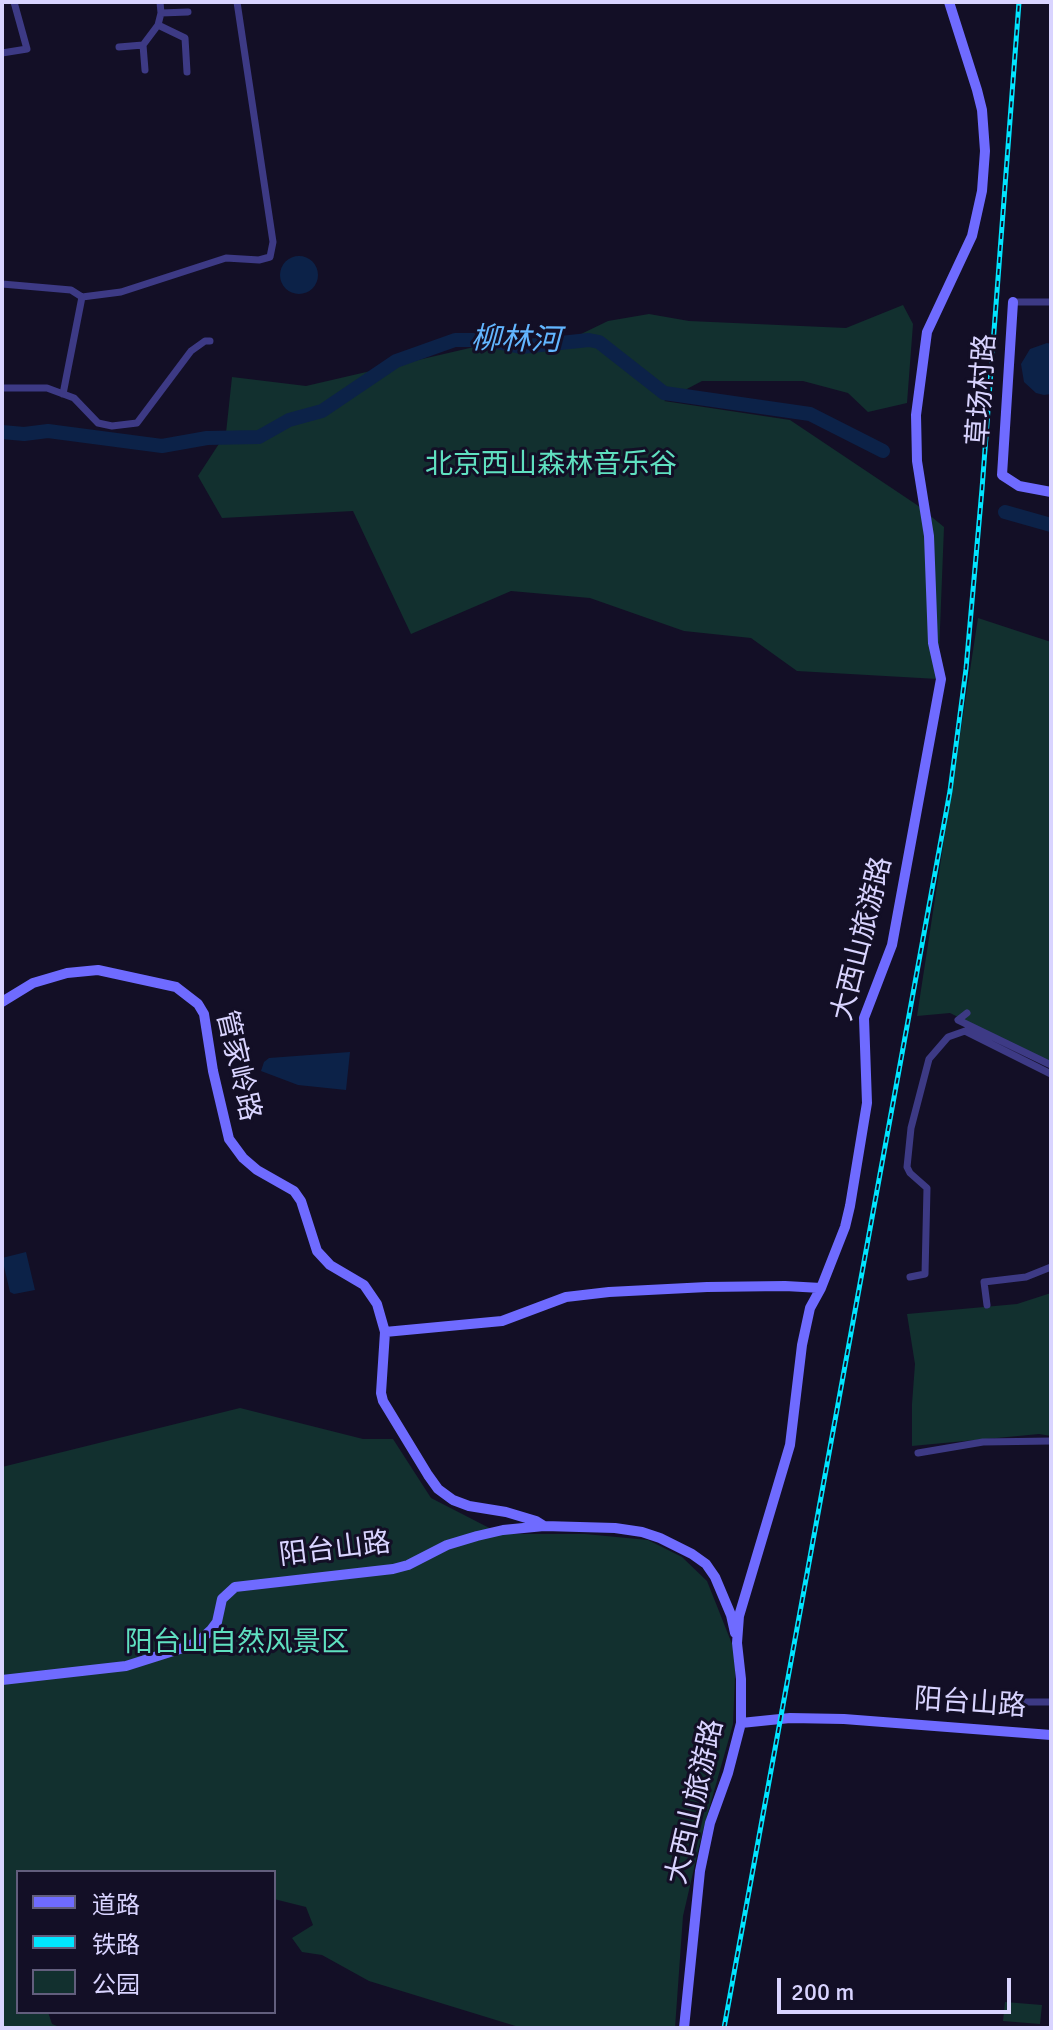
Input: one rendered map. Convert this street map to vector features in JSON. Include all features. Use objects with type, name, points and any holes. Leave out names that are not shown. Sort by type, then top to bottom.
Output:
[{"type":"street","points":[[2,53],[27,49],[14,2]]},
{"type":"street","points":[[145,70],[143,45],[158,25],[160,2]]},
{"type":"street","points":[[2,284],[71,290],[82,297],[121,292],[226,258],[259,260],[270,257],[273,242],[237,2]]},
{"type":"street","name":"大西山旅游路","points":[[684,2028],[700,1871],[710,1823],[741,1723],[737,1643],[739,1616],[790,1445],[810,1308],[845,1227],[850,1206],[867,1103],[864,1018],[892,945],[941,679],[933,643],[929,536],[917,461],[916,415],[927,332],[972,236],[982,191],[985,151],[982,110],[949,2]]},
{"type":"street","points":[[161,13],[188,12]]},
{"type":"street","points":[[158,25],[185,38],[187,72]]},
{"type":"street","points":[[119,47],[143,45]]},
{"type":"street","points":[[63,394],[82,297]]},
{"type":"street","points":[[1013,302],[1051,302]]},
{"type":"street","name":"草场村路","points":[[1013,302],[1002,475],[1019,486],[1051,492]]},
{"type":"street","points":[[2,388],[47,388],[74,398],[98,423],[112,426],[137,423],[191,351],[210,341]]},
{"type":"street","name":"管家岭路","points":[[2,1002],[33,983],[67,973],[98,970],[176,987],[198,1004],[204,1014],[222,1113],[234,1148],[257,1170],[294,1191],[301,1201],[317,1251],[330,1265],[364,1285],[377,1304],[385,1332],[383,1401],[438,1489],[453,1500],[469,1506],[506,1512],[544,1526]]},
{"type":"street","points":[[967,1013],[958,1020],[1051,1065]]},
{"type":"street","points":[[910,1277],[925,1274],[927,1188],[907,1167],[911,1128],[929,1059],[948,1037],[965,1031],[1051,1074]]},
{"type":"street","points":[[987,1305],[984,1282],[1026,1277],[1051,1267]]},
{"type":"street","points":[[385,1332],[502,1321],[566,1297],[609,1292],[754,1286],[821,1288]]},
{"type":"street","points":[[918,1453],[983,1442],[1051,1441]]},
{"type":"street","name":"阳台山路","points":[[2,1680],[126,1666],[186,1647],[211,1630],[217,1622],[222,1599],[235,1587],[393,1569],[408,1565],[447,1545],[477,1536],[544,1526],[615,1528],[660,1538],[706,1564],[722,1591],[737,1643]]},
{"type":"street","points":[[722,1591],[734,1595],[747,1592]]},
{"type":"street","points":[[1016,1702],[1051,1702]]},
{"type":"street","name":"阳台山路","points":[[741,1723],[790,1718],[844,1719],[1051,1735]]},
{"type":"green space","name":"北京西山森林音乐谷","points":[[903,305],[913,324],[907,403],[868,412],[848,393],[803,381],[702,381],[664,401],[790,420],[917,505],[944,527],[938,679],[797,671],[751,638],[684,631],[590,598],[511,591],[411,634],[353,511],[222,518],[198,476],[226,433],[232,377],[306,386],[500,341],[579,335],[608,321],[649,314],[689,321],[846,328]]},
{"type":"green space","points":[[978,618],[1051,642],[1051,1063],[950,1013],[917,1016]]},
{"type":"green space","points":[[1051,1293],[1051,1436],[1039,1434],[912,1446],[915,1364],[907,1314],[1017,1304]]},
{"type":"green space","name":"阳台山自然风景区","points":[[240,1408],[363,1439],[393,1439],[431,1498],[501,1534],[585,1534],[648,1540],[682,1557],[707,1581],[736,1654],[733,1724],[683,1916],[675,2028],[522,2028],[369,1981],[322,1955],[302,1952],[292,1938],[313,1925],[306,1907],[276,1900],[276,1870],[16,1870],[16,2014],[49,2014],[52,2024],[62,2028],[2,2028],[2,1467]]},
{"type":"green space","points":[[1005,2002],[1042,2005],[1040,2024],[1003,2021]]},
{"type":"water","points":[[299,256],[312,262],[318,275],[312,288],[299,294],[286,288],[280,275],[286,262]]},
{"type":"water","points":[[1051,344],[1051,394],[1044,395],[1036,393],[1024,382],[1021,364],[1030,349]]},
{"type":"water","points":[[350,1052],[346,1090],[298,1085],[261,1071],[269,1058]]},
{"type":"water","points":[[26,1252],[35,1290],[14,1294],[10,1292],[2,1258]]},
{"type":"waterway","name":"柳林河","points":[[2,432],[24,434],[48,431],[162,446],[207,438],[259,437],[289,420],[322,411],[396,361],[455,340],[486,340],[521,347],[589,340],[599,342],[664,393],[810,414],[883,451]]},
{"type":"waterway","name":"柳林河","points":[[1005,512],[1051,525]]},
{"type":"railway","points":[[724,2028],[950,791],[966,669],[982,489],[1019,2]]}]
